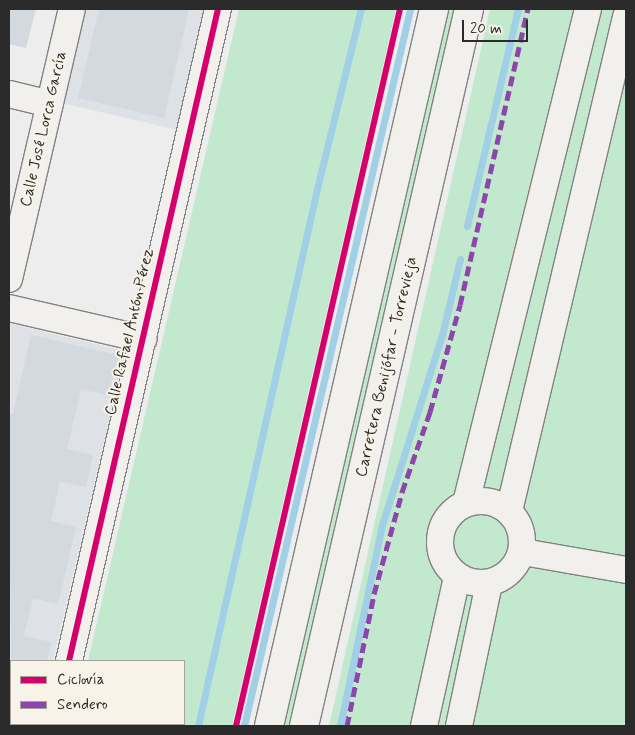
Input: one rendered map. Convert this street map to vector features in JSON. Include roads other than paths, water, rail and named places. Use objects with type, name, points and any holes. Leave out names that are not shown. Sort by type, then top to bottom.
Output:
[{"type":"main road","points":[[269,726],[434,9]]},
{"type":"main road","name":"Carretera Benijófar - Torrevieja","points":[[304,726],[469,9]]},
{"type":"street","name":"Calle José Lorca García","points":[[9,279],[72,9]]},
{"type":"street","name":"Calle Rafael Antón Pérez","points":[[69,660],[218,9]]},
{"type":"street","points":[[466,503],[588,9]]},
{"type":"street","points":[[509,511],[626,17]]},
{"type":"street","points":[[9,94],[50,104]]},
{"type":"street","points":[[9,308],[143,339]]},
{"type":"street","points":[[489,501],[509,511],[522,530],[523,552],[510,573],[489,584],[473,584],[457,577],[443,559],[439,537],[448,516],[466,503],[489,501]]},
{"type":"street","points":[[523,552],[626,570]]},
{"type":"street","points":[[424,726],[457,577]]},
{"type":"street","points":[[459,726],[489,584]]},
{"type":"street","points":[[9,725],[13,726]]},
{"type":"waterway","points":[[198,726],[317,189],[361,9]]},
{"type":"waterway","points":[[244,726],[410,9]]},
{"type":"waterway","points":[[467,226],[518,9]]},
{"type":"waterway","points":[[340,726],[382,525],[443,331],[460,259]]}]
